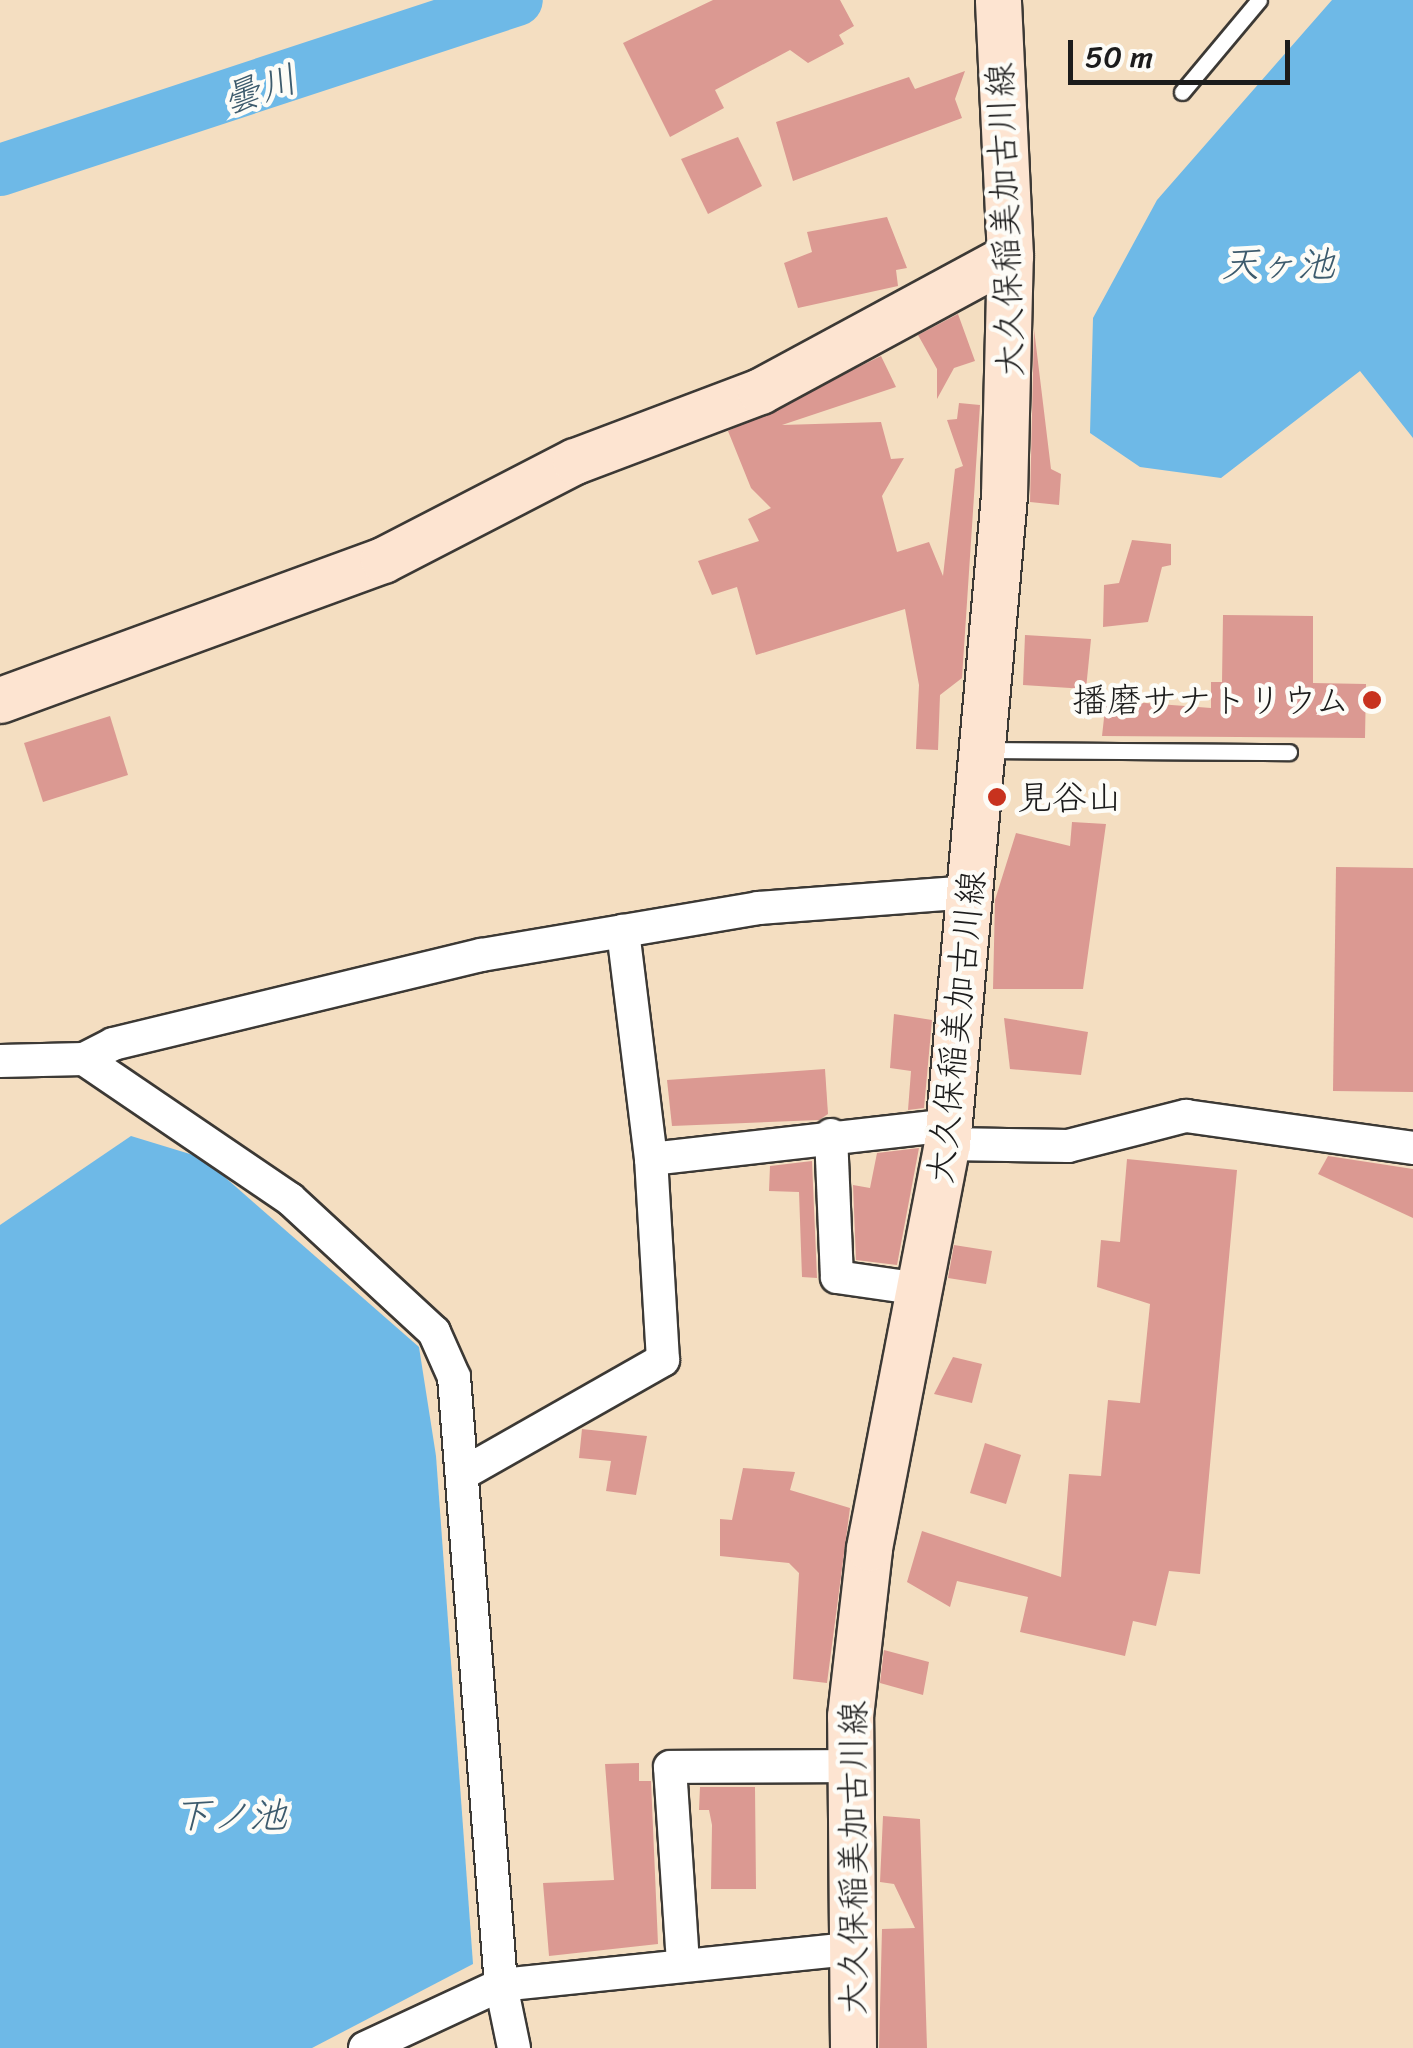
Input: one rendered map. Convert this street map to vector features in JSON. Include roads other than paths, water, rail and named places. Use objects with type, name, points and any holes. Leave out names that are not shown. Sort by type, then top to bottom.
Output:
[{"type":"main road","name":"大久保稲美加古川線","points":[[852,2048],[848,1766],[869,1548],[948,1135],[984,750],[1011,380],[1010,256],[998,0]]},
{"type":"main road","points":[[0,700],[383,560],[575,461],[760,392],[1010,256]]},
{"type":"street","points":[[0,1062],[84,1060],[113,1044],[481,955],[758,908],[972,892]]},
{"type":"street","points":[[464,1472],[663,1360],[652,1159],[623,931]]},
{"type":"street","points":[[84,1060],[290,1198],[434,1332],[454,1377],[501,1985],[514,2048]]},
{"type":"street","points":[[652,1159],[831,1135],[948,1135],[1068,1146],[1186,1116],[1413,1148]]},
{"type":"street","points":[[831,1135],[837,1276],[920,1289]]},
{"type":"street","points":[[682,1963],[670,1767],[848,1766]]},
{"type":"street","points":[[366,2048],[501,1985],[682,1963],[850,1949]]},
{"type":"lane","points":[[1182,92],[1259,0]]},
{"type":"lane","points":[[984,750],[1289,752]]},
{"type":"water","name":"天ヶ池","points":[[1332,0],[1413,0],[1413,438],[1360,371],[1221,478],[1140,467],[1090,433],[1093,318],[1157,200]]},
{"type":"water","name":"下ノ池","points":[[131,1136],[203,1158],[419,1347],[436,1456],[473,1964],[312,2048],[0,2048],[0,1225]]},
{"type":"waterway","name":"曇川","points":[[0,170],[517,0]]},
{"type":"place","name":"播磨サナトリウム","points":[[1372,700]]},
{"type":"place","name":"見谷山","points":[[997,797]]}]
